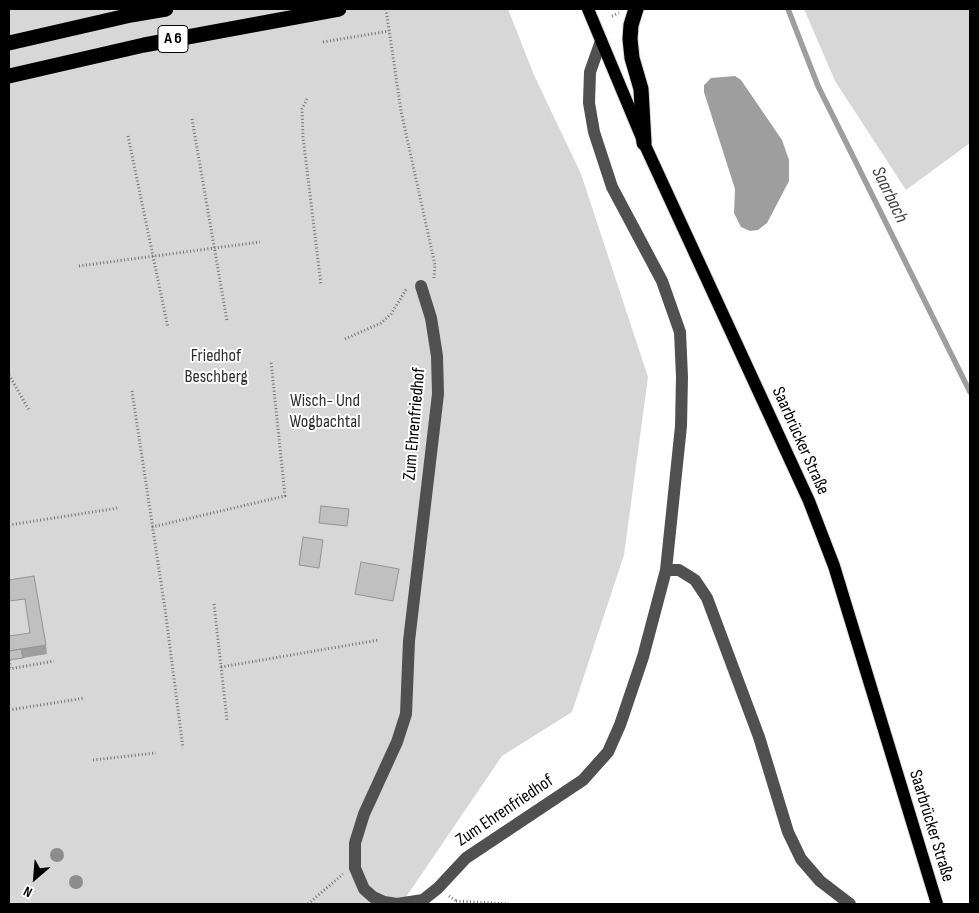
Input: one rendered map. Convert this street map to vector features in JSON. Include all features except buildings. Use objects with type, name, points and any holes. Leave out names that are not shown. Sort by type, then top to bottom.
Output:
[{"type":"highway","name":"A 6","points":[[9,43],[131,14],[166,9]]},
{"type":"highway","name":"A 6","points":[[9,76],[144,45],[339,9]]},
{"type":"highway","points":[[636,9],[631,25],[630,39],[632,58],[641,89],[644,143]]},
{"type":"main road","name":"Saarbrücker Straße","points":[[588,9],[644,143],[784,445],[823,538],[937,904]]},
{"type":"lane","name":"Zum Ehrenfriedhof","points":[[421,286],[431,318],[438,356],[438,394],[403,641],[406,714],[397,742],[358,831],[354,856],[355,868],[364,889],[373,897],[397,904],[423,900],[438,888],[466,858],[583,780],[608,752],[620,725],[644,656],[666,570],[681,426],[682,377],[680,332],[662,281],[612,186],[594,132],[589,103],[590,72],[601,41]]},
{"type":"lane","points":[[666,570],[679,570],[695,580],[707,598],[759,737],[788,832],[801,859],[820,881],[850,904]]},
{"type":"path","points":[[386,9],[401,111],[435,265],[434,280]]},
{"type":"path","points":[[322,42],[389,31]]},
{"type":"path","points":[[307,99],[302,109],[303,137],[321,285]]},
{"type":"path","points":[[192,119],[227,322]]},
{"type":"path","points":[[128,136],[155,256],[168,328]]},
{"type":"path","points":[[79,266],[260,242]]},
{"type":"path","points":[[345,339],[381,323],[392,314],[401,299]]},
{"type":"path","points":[[152,527],[285,496],[271,361]]},
{"type":"path","points":[[9,375],[29,410]]},
{"type":"path","points":[[132,391],[182,748]]},
{"type":"path","points":[[9,525],[118,508]]},
{"type":"path","points":[[214,604],[227,720]]},
{"type":"path","points":[[220,668],[379,640]]},
{"type":"path","points":[[9,660],[9,668],[54,661]]},
{"type":"path","points":[[9,710],[85,698]]},
{"type":"path","points":[[93,760],[156,753]]},
{"type":"path","points":[[308,904],[341,875],[355,868]]},
{"type":"path","points":[[456,900],[509,904]]},
{"type":"green space","name":"Wisch- Und Wogbachtal","points":[[9,9],[508,9],[534,75],[581,174],[648,377],[624,555],[572,712],[502,756],[406,897],[406,904],[9,904]]},
{"type":"green space","points":[[804,9],[970,9],[970,143],[906,190],[835,81]]},
{"type":"shaded area","points":[[735,76],[741,80],[782,140],[789,160],[789,181],[767,223],[758,230],[750,231],[741,227],[734,213],[735,189],[704,92],[704,85],[711,78]]},
{"type":"shaded area","points":[[46,645],[47,654],[23,658],[21,649]]},
{"type":"waterway","name":"Saarbach","points":[[788,9],[818,86],[970,392]]},
{"type":"park label","name":"Friedhof Beschberg","points":[[216,366]]}]
